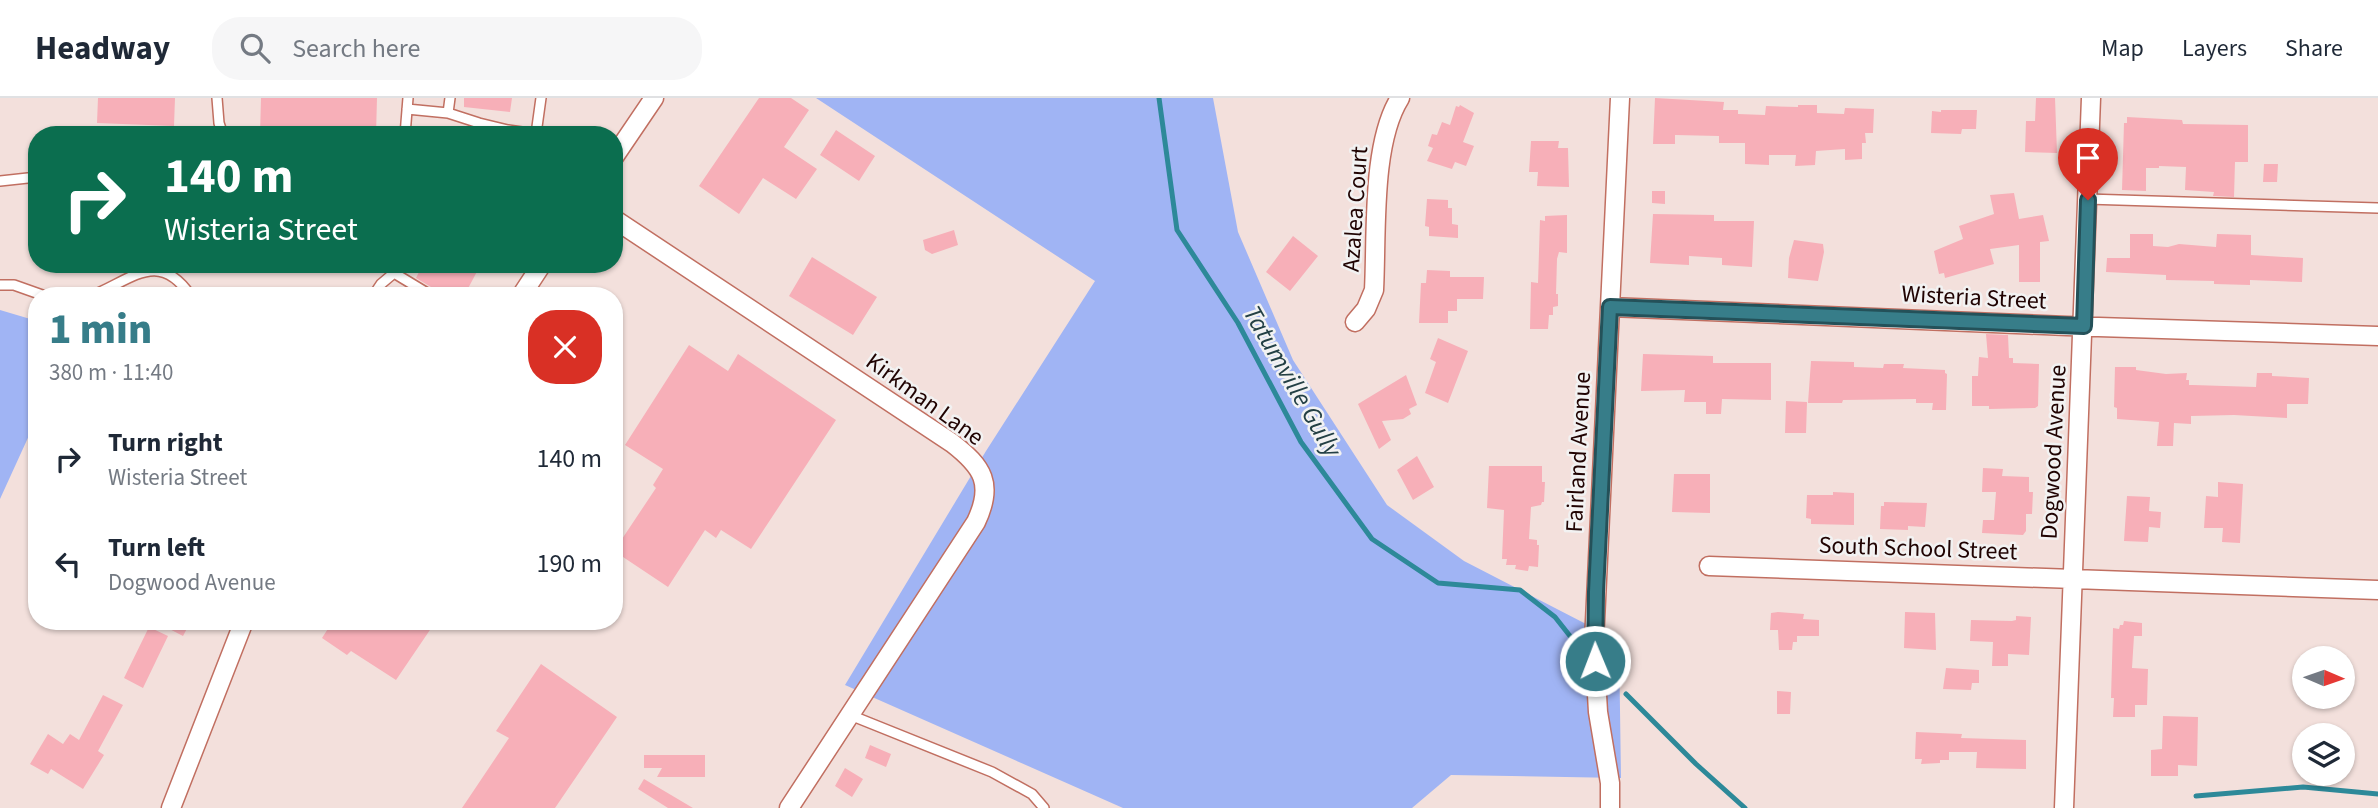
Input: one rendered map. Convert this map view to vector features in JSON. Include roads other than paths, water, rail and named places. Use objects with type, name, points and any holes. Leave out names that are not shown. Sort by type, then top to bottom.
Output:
[{"type":"street","points":[[623,144],[654,98]]},
{"type":"street","name":"Azalea Court","points":[[1355,322],[1366,309],[1374,290],[1380,160],[1392,111],[1400,98]]},
{"type":"street","name":"Fairland Avenue","points":[[1610,808],[1609,771],[1598,712],[1594,642],[1620,98]]},
{"type":"street","name":"Dogwood Avenue","points":[[2064,808],[2091,98]]},
{"type":"street","name":"Kirkman Lane","points":[[623,225],[952,443],[967,454],[984,479],[985,499],[976,522],[789,808]]},
{"type":"street","name":"Wisteria Street","points":[[1610,307],[2378,336]]},
{"type":"street","name":"South School Street","points":[[1709,566],[2378,590]]},
{"type":"street","points":[[171,808],[240,630]]},
{"type":"lane","points":[[217,98],[220,126]]},
{"type":"lane","points":[[406,126],[408,98]]},
{"type":"lane","points":[[448,113],[450,98]]},
{"type":"lane","points":[[537,126],[541,98]]},
{"type":"lane","points":[[407,109],[448,113],[489,126]]},
{"type":"lane","points":[[0,181],[28,178]]},
{"type":"lane","points":[[2088,200],[2378,208]]},
{"type":"lane","points":[[110,287],[140,273]]},
{"type":"lane","points":[[170,273],[183,287]]},
{"type":"lane","points":[[379,287],[392,273]]},
{"type":"lane","points":[[401,273],[420,287]]},
{"type":"lane","points":[[0,285],[15,285],[28,290]]},
{"type":"lane","points":[[848,714],[992,772],[1032,794],[1044,808]]},
{"type":"waterway","name":"Tatumville Gully","points":[[1159,98],[1177,230],[1238,323],[1301,442],[1372,539],[1438,583],[1520,590],[1555,617],[1570,636]]},
{"type":"waterway","name":"Tatumville Gully","points":[[1626,694],[1696,764],[1745,808]]},
{"type":"waterway","name":"Tatumville Gully","points":[[2196,796],[2303,787],[2378,794]]}]
